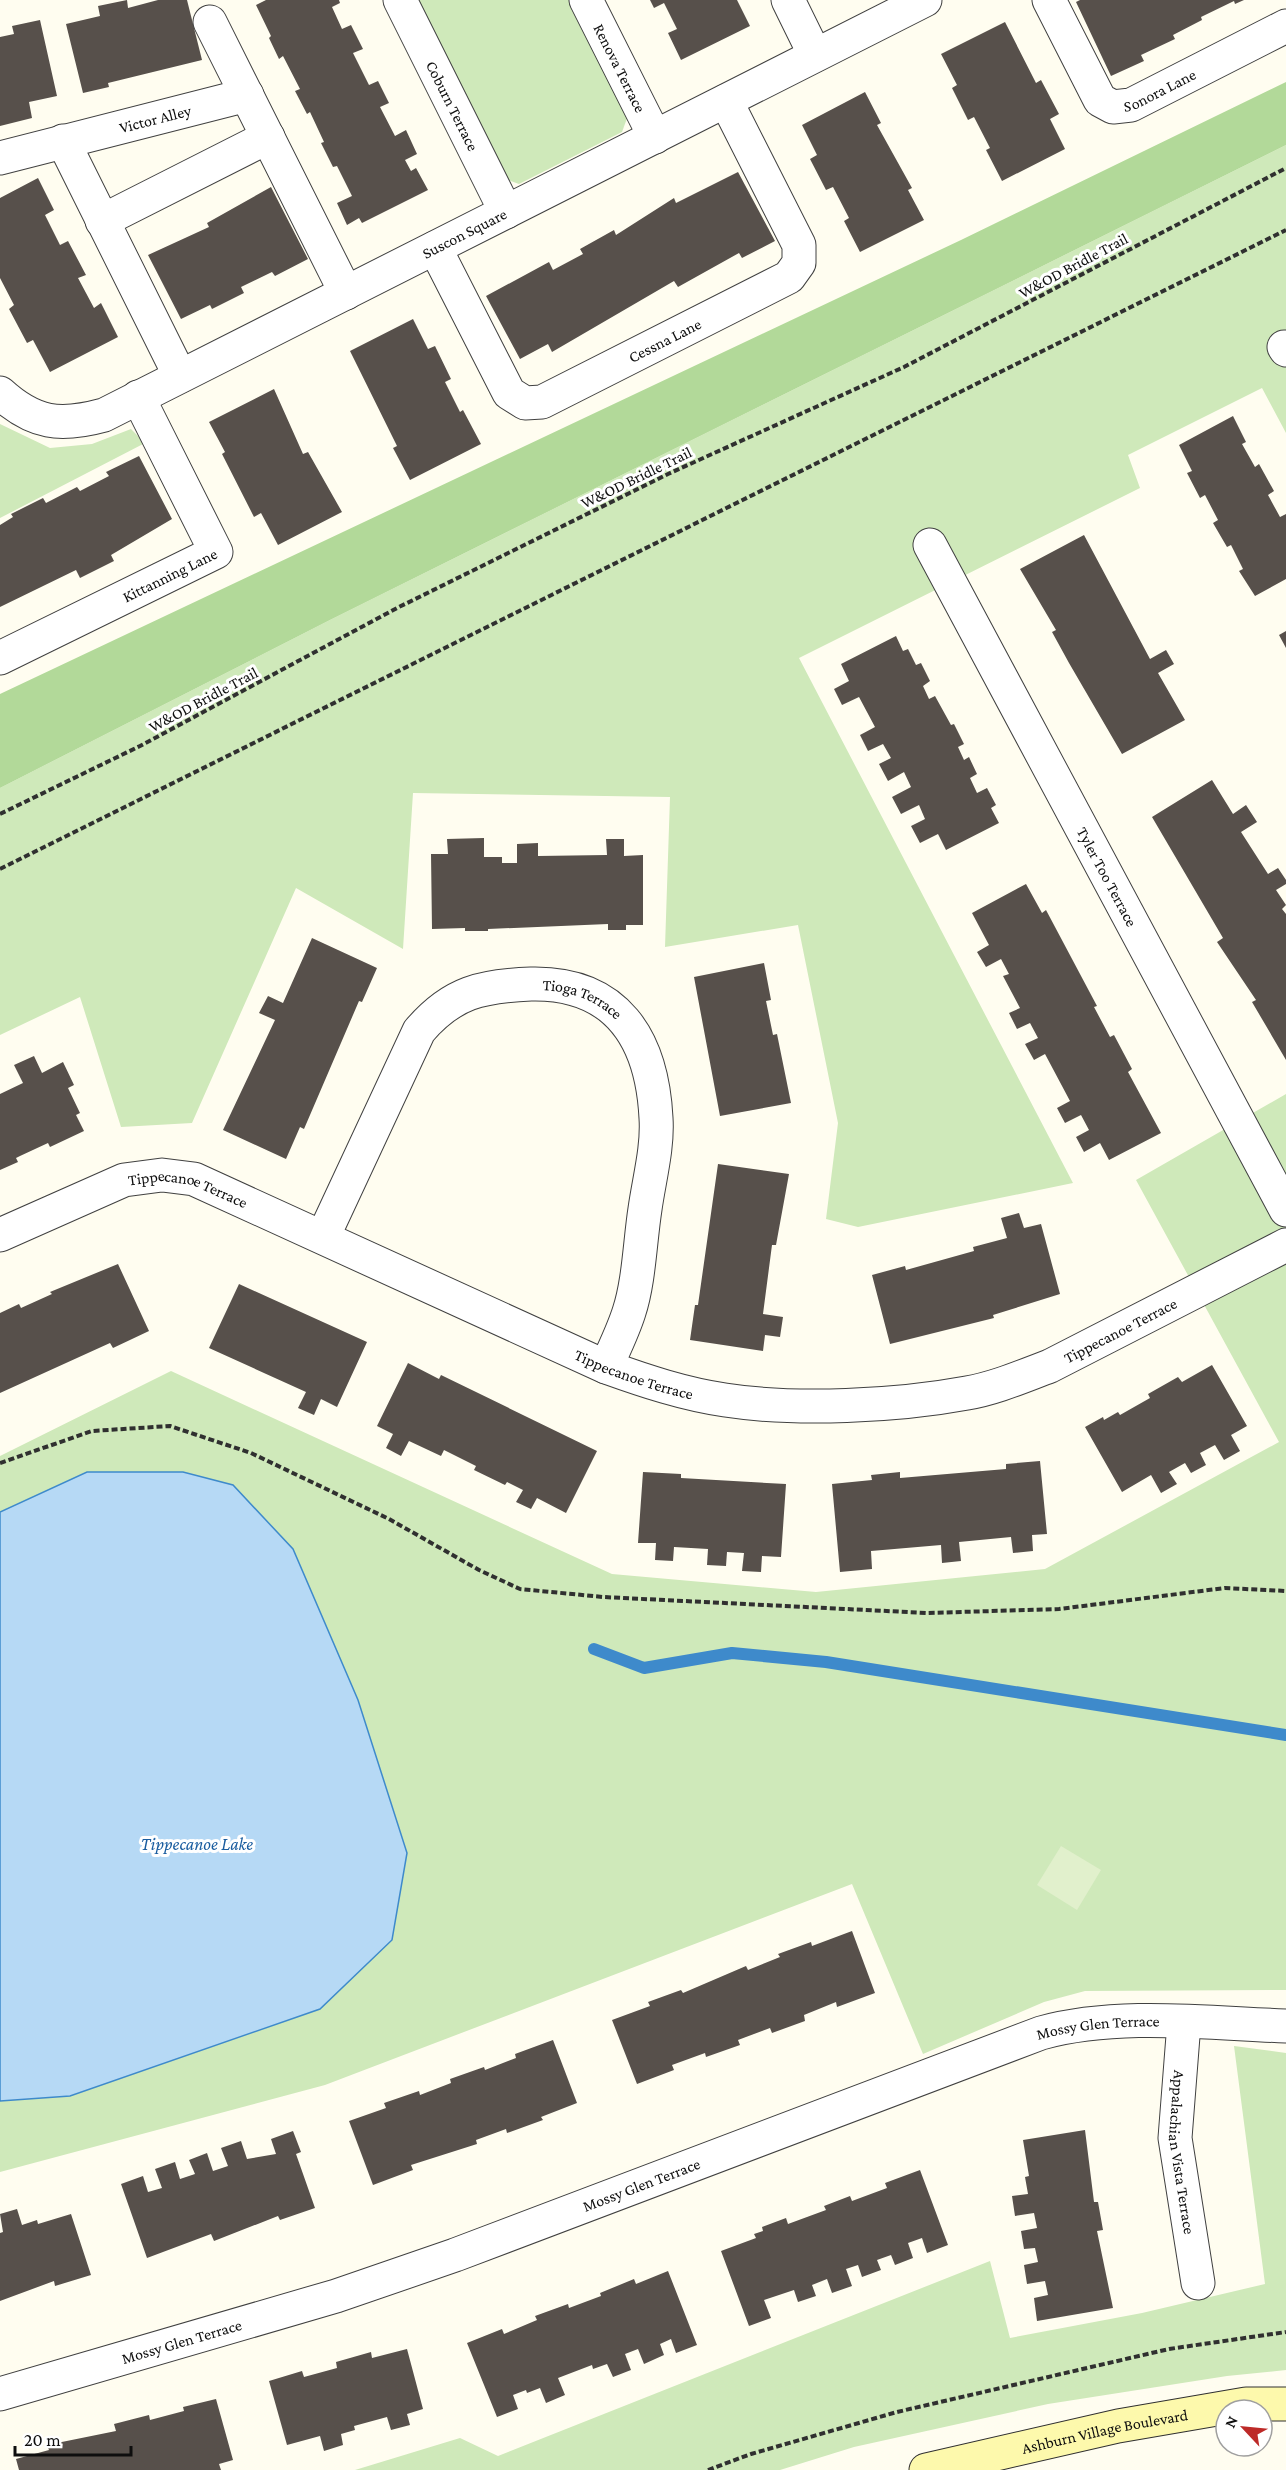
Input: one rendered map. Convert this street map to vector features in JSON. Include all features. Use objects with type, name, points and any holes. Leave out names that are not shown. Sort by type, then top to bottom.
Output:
[{"type":"main road","name":"Ashburn Village Boulevard","points":[[926,2470],[1118,2426],[1246,2404],[1286,2404]]},
{"type":"street","name":"Coburn Terrace","points":[[400,0],[506,212]]},
{"type":"street","name":"Renova Terrace","points":[[586,0],[655,137]]},
{"type":"street","points":[[788,0],[815,55]]},
{"type":"street","name":"Suscon Square","points":[[0,393],[18,410],[47,422],[78,422],[104,415],[926,0]]},
{"type":"street","name":"Sonora Lane","points":[[1049,0],[1100,100],[1113,107],[1131,105],[1286,26]]},
{"type":"street","points":[[210,22],[346,293]]},
{"type":"street","name":"Victor Alley","points":[[0,158],[247,95]]},
{"type":"street","name":"Cessna Lane","points":[[435,248],[509,393],[525,403],[543,402],[789,277],[799,263],[799,245],[726,101]]},
{"type":"street","points":[[102,221],[268,137]]},
{"type":"street","points":[[63,141],[180,376]]},
{"type":"street","name":"Kittanning Lane","points":[[0,658],[216,552],[138,397]]},
{"type":"street","name":"Tyler Too Terrace","points":[[930,545],[1286,1209]]},
{"type":"street","name":"Tioga Terrace","points":[[323,1237],[419,1031],[440,1008],[466,993],[498,985],[557,984],[587,992],[614,1008],[636,1033],[648,1064],[657,1119],[630,1309],[606,1367]]},
{"type":"street","name":"Tippecanoe Terrace","points":[[0,1235],[124,1180],[162,1175],[194,1179],[216,1187],[606,1367],[686,1392],[768,1405],[833,1405],[968,1393],[1011,1382],[1050,1366],[1286,1245]]},
{"type":"street","name":"Mossy Glen Terrace","points":[[0,2394],[336,2296],[455,2255],[1041,2033],[1071,2024],[1102,2022],[1286,2026]]},
{"type":"street","name":"Appalachian Vista Terrace","points":[[1184,2023],[1175,2138],[1198,2283]]},
{"type":"path","name":"W&OD Bridle Trail","points":[[0,814],[140,746],[459,577],[668,474],[904,367],[1286,168]]},
{"type":"path","points":[[0,870],[1286,230]]},
{"type":"path","points":[[0,1463],[92,1431],[170,1426],[251,1453],[389,1519],[479,1570],[520,1588],[603,1598],[927,1613],[1059,1609],[1225,1588],[1286,1591]]},
{"type":"path","points":[[708,2470],[751,2454],[908,2410],[1169,2349],[1286,2332]]},
{"type":"green space","points":[[414,0],[572,0],[629,113],[622,132],[519,184],[502,178]]},
{"type":"green space","points":[[1286,82],[1286,145],[330,620],[0,788],[0,694],[961,240]]},
{"type":"green space","points":[[1286,145],[1286,433],[1262,388],[1128,455],[1140,488],[799,658],[1073,1183],[858,1227],[826,1219],[838,1123],[798,925],[665,947],[670,797],[413,793],[403,949],[296,888],[192,1123],[121,1127],[80,997],[0,1035],[0,788],[330,620]]},
{"type":"green space","points":[[0,424],[50,448],[92,444],[131,429],[145,443],[0,518]]},
{"type":"green space","points":[[1286,1094],[1286,1990],[1085,1991],[1044,2002],[923,2054],[852,1884],[325,2085],[0,2172],[0,2101],[70,2096],[320,2009],[407,1853],[358,1700],[293,1549],[233,1485],[183,1472],[87,1472],[0,1512],[0,1456],[171,1371],[612,1574],[816,1592],[1045,1569],[1279,1442],[1136,1180]]},
{"type":"green space","points":[[1061,1846],[1101,1870],[1077,1910],[1037,1885]]},
{"type":"green space","points":[[1234,2046],[1286,2053],[1286,2370],[1227,2376],[1048,2404],[854,2447],[780,2470],[355,2470],[460,2438],[498,2456],[990,2261],[1010,2338],[1142,2313],[1265,2284]]},
{"type":"water","name":"Tippecanoe Lake","points":[[87,1472],[183,1472],[233,1485],[293,1549],[358,1700],[407,1853],[392,1940],[320,2009],[70,2096],[0,2101],[0,1512]]},
{"type":"building","points":[[127,0],[128,8],[158,0],[187,0],[202,60],[108,83],[109,87],[83,93],[66,24],[100,16],[98,6]]},
{"type":"building","points":[[266,0],[339,0],[340,3],[332,7],[342,29],[351,25],[363,49],[353,53],[369,85],[378,81],[389,103],[380,107],[395,136],[406,130],[417,154],[405,160],[411,171],[416,168],[428,190],[362,223],[359,218],[347,225],[337,203],[352,196],[337,166],[333,167],[321,143],[324,142],[310,112],[307,114],[295,91],[300,89],[283,56],[279,59],[269,38],[271,36],[256,5]]},
{"type":"building","points":[[650,0],[737,0],[750,26],[681,60],[668,33],[677,29],[664,3],[654,8]]},
{"type":"building","points":[[1080,0],[1244,0],[1235,4],[1234,1],[1201,17],[1202,20],[1173,35],[1175,39],[1141,55],[1144,61],[1111,76],[1076,2]]},
{"type":"building","points":[[40,20],[57,96],[29,102],[32,118],[0,126],[0,37],[14,34],[12,26]]},
{"type":"building","points":[[1005,22],[1036,83],[1041,80],[1059,114],[1050,119],[1065,149],[1002,181],[986,150],[990,148],[974,117],[968,120],[952,88],[957,85],[941,54]]},
{"type":"building","points":[[865,92],[881,123],[877,125],[912,188],[908,190],[924,220],[860,252],[844,221],[849,218],[833,187],[826,190],[810,159],[817,155],[802,125]]},
{"type":"building","points":[[738,172],[775,241],[742,258],[739,253],[678,287],[674,281],[552,352],[548,344],[520,359],[486,296],[549,262],[553,270],[583,254],[580,249],[614,230],[616,235],[674,198],[676,203]]},
{"type":"building","points":[[38,178],[54,210],[45,215],[60,245],[68,241],[86,275],[78,278],[94,308],[101,303],[118,337],[50,372],[33,340],[27,343],[9,309],[14,305],[0,278],[0,198]]},
{"type":"building","points":[[271,187],[308,259],[275,276],[272,272],[241,287],[244,293],[212,309],[210,305],[181,319],[148,255],[209,227],[207,223]]},
{"type":"building","points":[[413,319],[428,349],[435,346],[451,379],[445,382],[460,412],[463,410],[481,444],[410,480],[393,448],[397,446],[350,351]]},
{"type":"building","points":[[274,389],[303,454],[308,452],[342,512],[278,545],[261,513],[254,517],[222,454],[225,452],[209,422]]},
{"type":"building","points":[[1233,416],[1246,442],[1242,444],[1255,467],[1259,464],[1274,491],[1268,495],[1280,517],[1286,514],[1286,579],[1255,596],[1239,571],[1243,569],[1231,545],[1227,547],[1213,523],[1218,520],[1205,495],[1200,498],[1187,473],[1192,471],[1179,445]]},
{"type":"building","points":[[139,456],[172,519],[111,555],[114,561],[80,578],[76,570],[0,607],[0,525],[13,517],[11,514],[43,498],[46,503],[77,487],[80,491],[109,476],[106,472]]},
{"type":"building","points":[[1084,535],[1150,659],[1166,650],[1174,664],[1158,673],[1185,720],[1122,754],[1069,663],[1052,632],[1056,630],[1020,569]]},
{"type":"building","points":[[1286,631],[1286,648],[1279,635]]},
{"type":"building","points":[[896,636],[903,651],[908,649],[916,665],[921,663],[930,681],[923,686],[929,699],[935,696],[951,725],[954,724],[964,744],[958,747],[964,760],[969,757],[977,774],[970,778],[977,793],[987,788],[996,805],[991,808],[999,823],[946,850],[938,834],[920,843],[911,826],[925,819],[919,805],[901,814],[892,797],[911,787],[904,772],[888,781],[879,764],[891,758],[883,744],[868,751],[860,735],[875,727],[859,697],[842,705],[834,689],[849,681],[841,664]]},
{"type":"building","points":[[1212,780],[1233,814],[1246,805],[1257,822],[1241,832],[1268,874],[1278,868],[1286,880],[1286,884],[1276,890],[1286,905],[1282,909],[1286,914],[1286,1060],[1252,1002],[1256,1000],[1217,942],[1223,938],[1152,817]]},
{"type":"building","points":[[484,838],[484,857],[502,857],[502,863],[517,863],[517,844],[538,843],[538,856],[607,855],[606,839],[624,839],[624,856],[643,855],[643,925],[626,925],[626,930],[608,930],[608,924],[488,929],[488,931],[465,931],[465,928],[432,929],[431,854],[448,854],[447,839]]},
{"type":"building","points":[[1026,884],[1042,913],[1046,910],[1097,1006],[1094,1007],[1110,1037],[1114,1035],[1132,1069],[1128,1072],[1161,1133],[1109,1160],[1100,1143],[1084,1152],[1076,1137],[1089,1130],[1081,1115],[1065,1123],[1057,1108],[1070,1101],[1045,1054],[1034,1060],[1025,1044],[1038,1038],[1030,1023],[1017,1029],[1009,1013],[1020,1008],[1003,976],[1009,974],[1001,959],[986,967],[977,952],[989,945],[972,913]]},
{"type":"building","points":[[312,938],[377,968],[362,1002],[359,1001],[304,1129],[300,1127],[286,1159],[223,1130],[275,1020],[259,1013],[268,996],[283,1003]]},
{"type":"building","points":[[764,963],[771,1000],[766,1001],[773,1035],[777,1034],[791,1103],[720,1116],[694,977]]},
{"type":"building","points":[[34,1056],[42,1073],[63,1062],[74,1085],[68,1088],[80,1113],[76,1115],[84,1131],[50,1147],[48,1143],[20,1156],[16,1158],[18,1162],[0,1170],[0,1094],[23,1083],[14,1065]]},
{"type":"building","points":[[718,1164],[789,1174],[776,1245],[772,1245],[763,1314],[783,1317],[780,1337],[765,1335],[763,1351],[690,1340],[695,1305],[698,1305]]},
{"type":"building","points":[[1019,1213],[1024,1228],[1041,1224],[1060,1294],[993,1315],[994,1318],[890,1344],[872,1275],[905,1266],[906,1270],[974,1251],[973,1247],[1007,1238],[1001,1218]]},
{"type":"building","points":[[118,1264],[149,1331],[113,1348],[110,1343],[0,1393],[0,1313],[19,1304],[21,1308],[52,1294],[50,1292]]},
{"type":"building","points":[[239,1284],[367,1342],[337,1407],[321,1399],[314,1415],[298,1408],[306,1392],[209,1348]]},
{"type":"building","points":[[408,1363],[439,1379],[441,1375],[597,1451],[566,1513],[537,1498],[531,1509],[516,1502],[523,1490],[507,1482],[505,1485],[474,1470],[476,1466],[444,1450],[441,1456],[409,1441],[401,1456],[386,1448],[393,1434],[377,1426]]},
{"type":"building","points":[[1212,1365],[1247,1426],[1231,1435],[1240,1451],[1224,1460],[1215,1445],[1200,1453],[1206,1465],[1191,1473],[1185,1463],[1169,1472],[1177,1484],[1161,1493],[1151,1475],[1122,1492],[1085,1427],[1103,1417],[1104,1420],[1118,1412],[1120,1415],[1150,1398],[1148,1394],[1178,1377],[1182,1382]]},
{"type":"building","points":[[1040,1461],[1047,1534],[1032,1535],[1033,1551],[1013,1553],[1011,1537],[959,1542],[961,1561],[942,1563],[941,1545],[871,1551],[872,1569],[840,1572],[832,1484],[872,1480],[871,1475],[900,1472],[900,1478],[1006,1469],[1006,1464]]},
{"type":"building","points":[[643,1472],[681,1474],[681,1478],[786,1484],[781,1557],[762,1556],[761,1572],[742,1571],[744,1553],[727,1552],[726,1566],[707,1565],[708,1549],[674,1547],[673,1561],[655,1560],[656,1543],[638,1543]]},
{"type":"building","points":[[852,1931],[875,1993],[837,2007],[836,2002],[804,2015],[805,2021],[772,2033],[770,2028],[738,2040],[740,2045],[706,2057],[705,2053],[672,2065],[674,2070],[637,2084],[612,2020],[650,2006],[648,2002],[681,1990],[683,1993],[746,1966],[748,1970],[780,1957],[778,1954],[811,1942],[812,1946]]},
{"type":"building","points":[[553,2040],[577,2103],[541,2117],[543,2120],[507,2133],[506,2129],[476,2140],[477,2144],[411,2165],[413,2170],[373,2185],[349,2121],[386,2108],[384,2103],[419,2091],[420,2095],[451,2083],[450,2079],[484,2067],[485,2070],[516,2058],[515,2054]]},
{"type":"building","points":[[1085,2130],[1094,2202],[1098,2202],[1103,2230],[1097,2231],[1113,2308],[1037,2321],[1034,2298],[1048,2295],[1045,2281],[1027,2284],[1024,2265],[1038,2262],[1035,2248],[1024,2249],[1021,2231],[1037,2228],[1034,2213],[1015,2216],[1012,2196],[1028,2194],[1025,2177],[1029,2176],[1023,2140]]},
{"type":"building","points":[[293,2131],[301,2152],[296,2154],[315,2208],[280,2220],[278,2216],[214,2241],[211,2234],[147,2258],[121,2184],[143,2176],[148,2192],[162,2188],[155,2169],[175,2162],[180,2179],[195,2174],[189,2160],[207,2153],[213,2171],[228,2166],[221,2148],[241,2141],[247,2159],[276,2154],[271,2139]]},
{"type":"building","points":[[920,2170],[948,2245],[927,2253],[922,2238],[908,2243],[913,2258],[895,2265],[891,2255],[877,2260],[881,2270],[862,2277],[858,2265],[846,2269],[852,2286],[832,2293],[827,2279],[812,2285],[816,2296],[798,2302],[794,2290],[764,2300],[771,2318],[749,2326],[721,2251],[756,2238],[754,2234],[763,2231],[762,2227],[786,2218],[788,2224],[826,2210],[824,2206],[850,2196],[852,2201],[887,2188],[885,2183]]},
{"type":"building","points":[[17,2209],[22,2225],[37,2220],[38,2224],[71,2214],[91,2275],[55,2286],[54,2281],[0,2301],[0,2233],[3,2232],[0,2214]]},
{"type":"building","points":[[668,2271],[697,2345],[676,2353],[671,2339],[660,2344],[664,2355],[644,2364],[638,2349],[625,2354],[631,2370],[613,2377],[607,2364],[593,2369],[592,2365],[558,2378],[565,2395],[546,2403],[540,2388],[527,2393],[526,2390],[513,2395],[518,2409],[497,2417],[467,2343],[502,2329],[504,2334],[537,2320],[535,2316],[568,2304],[569,2308],[601,2296],[600,2293],[634,2279],[636,2284]]},
{"type":"building","points":[[407,2349],[423,2409],[407,2414],[410,2425],[391,2430],[387,2417],[354,2426],[355,2430],[341,2434],[343,2445],[324,2451],[320,2436],[287,2445],[269,2381],[302,2371],[304,2377],[337,2368],[336,2362],[371,2352],[372,2358]]},
{"type":"building","points":[[216,2399],[233,2460],[219,2464],[221,2470],[19,2470],[16,2459],[49,2450],[47,2445],[116,2431],[114,2424],[149,2415],[150,2420],[184,2411],[183,2407]]},
{"type":"waterway","points":[[594,1649],[644,1668],[732,1653],[826,1662],[1286,1735]]}]
